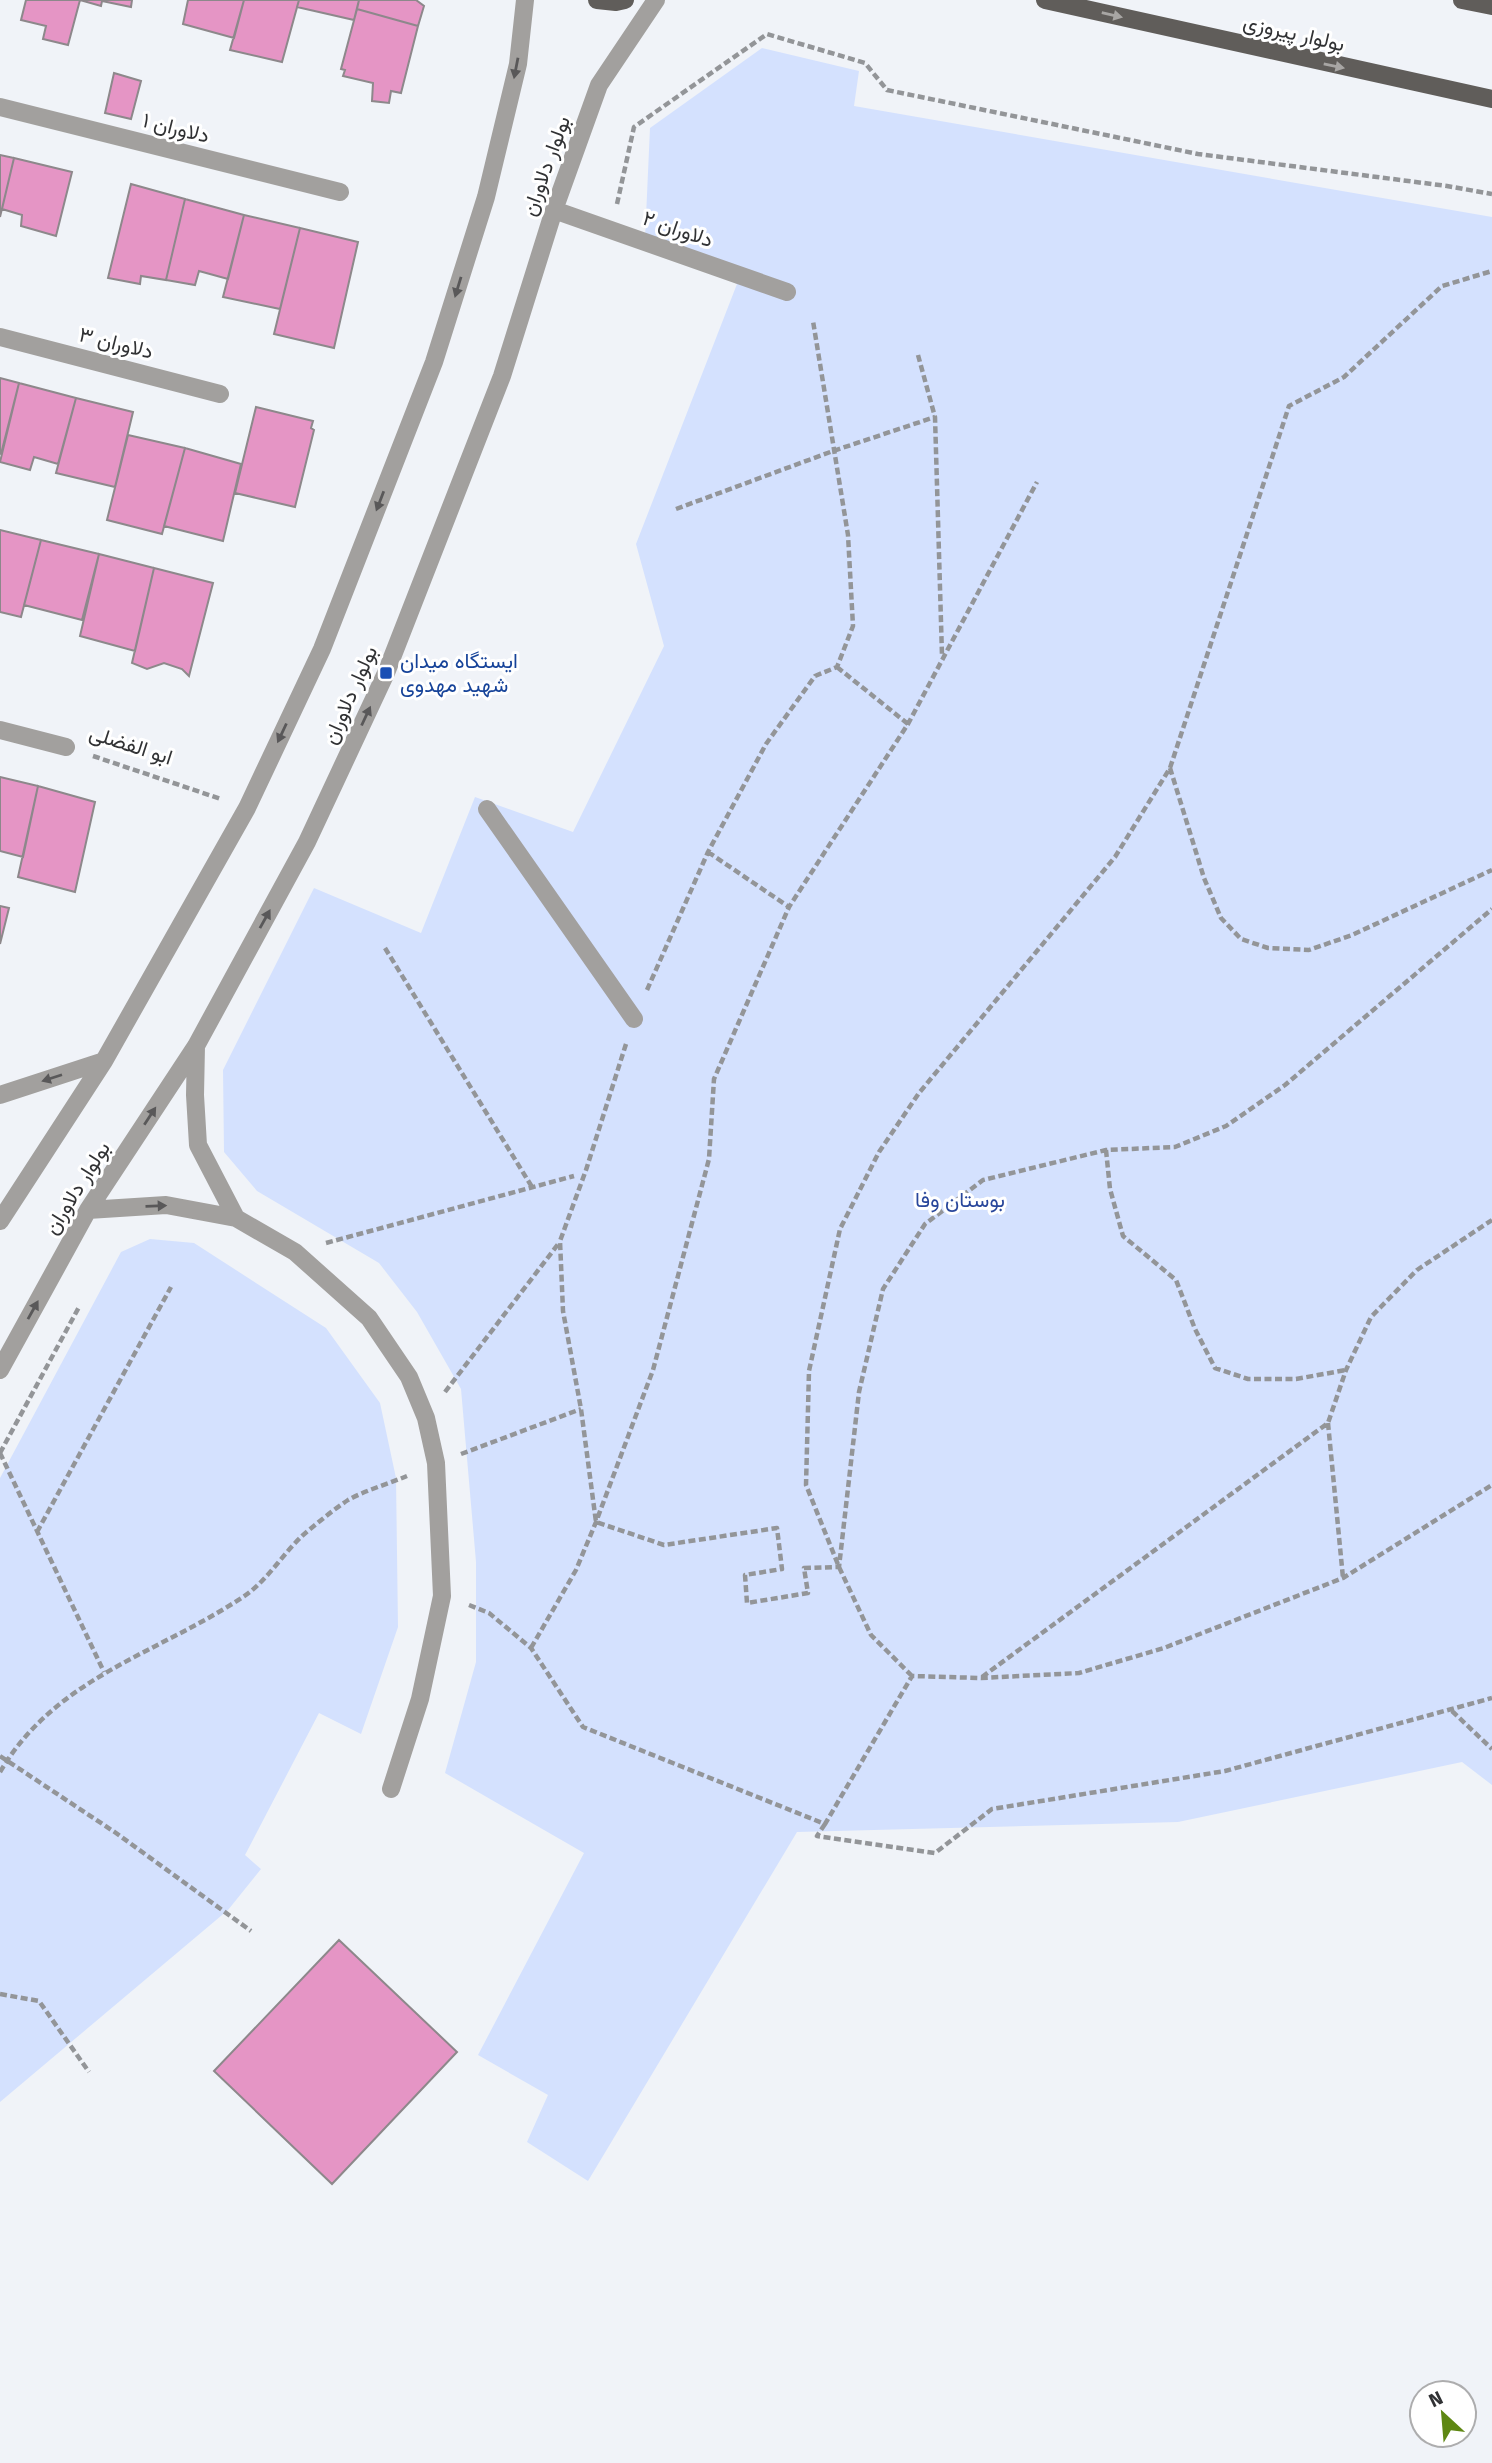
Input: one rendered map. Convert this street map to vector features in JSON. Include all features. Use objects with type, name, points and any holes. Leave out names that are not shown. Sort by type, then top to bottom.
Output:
[{"type":"main road","points":[[597,0],[625,0]]},
{"type":"main road","name":"بولوار پیروزی","points":[[1045,0],[1492,99]]},
{"type":"main road","points":[[1462,0],[1492,6]]},
{"type":"street","points":[[0,1221],[104,1061],[247,808],[322,649],[434,362],[486,197],[517,64],[525,0]]},
{"type":"street","name":"بولوار دلاوران","points":[[0,1370],[88,1210],[196,1046],[307,842],[386,673],[502,376],[554,209],[599,85],[656,0]]},
{"type":"street","name":"دلاوران ۱","points":[[0,107],[340,192]]},
{"type":"street","name":"دلاوران ۲","points":[[554,209],[787,292]]},
{"type":"street","name":"دلاوران ۳","points":[[0,337],[220,394]]},
{"type":"street","name":"ابو الفضلی","points":[[0,730],[65,747]]},
{"type":"street","points":[[487,809],[634,1019]]},
{"type":"street","points":[[196,1046],[198,1145],[236,1218]]},
{"type":"street","points":[[0,1095],[104,1061]]},
{"type":"street","points":[[88,1210],[166,1205],[236,1218],[295,1252],[369,1318],[409,1377],[426,1418],[436,1463],[442,1596],[420,1699],[391,1789]]},
{"type":"path","points":[[611,230],[634,127],[767,34],[865,63],[887,90],[1198,155],[1492,194]]},
{"type":"path","points":[[1492,271],[1442,286],[1344,377],[1289,406],[1170,768],[1115,857],[919,1093],[879,1153],[840,1229],[809,1371],[806,1485],[839,1567],[871,1634],[912,1676],[981,1678],[1079,1673],[1164,1648],[1343,1578],[1492,1485]]},
{"type":"path","points":[[813,321],[848,535],[853,626],[837,667],[908,724]]},
{"type":"path","points":[[918,355],[935,417],[942,657]]},
{"type":"path","points":[[676,509],[833,451],[935,417]]},
{"type":"path","points":[[531,1648],[576,1570],[653,1370],[709,1159],[714,1079],[789,906],[908,724],[1037,482]]},
{"type":"path","name":"ابو الفضلی","points":[[65,747],[247,808]]},
{"type":"path","points":[[1170,768],[1204,878],[1221,918],[1241,939],[1268,948],[1309,950],[1352,935],[1492,870]]},
{"type":"path","points":[[708,852],[789,906]]},
{"type":"path","points":[[839,1567],[859,1392],[883,1289],[925,1224],[983,1181],[1106,1150],[1175,1147],[1226,1126],[1285,1086],[1492,909]]},
{"type":"path","points":[[385,948],[532,1187]]},
{"type":"path","points":[[1106,1150],[1110,1189],[1123,1236],[1176,1280],[1195,1329],[1215,1368],[1248,1379],[1296,1379],[1346,1370]]},
{"type":"path","points":[[295,1252],[574,1176]]},
{"type":"path","points":[[1343,1578],[1328,1423],[1346,1370],[1371,1317],[1417,1270],[1492,1220]]},
{"type":"path","points":[[426,1418],[560,1241]]},
{"type":"path","points":[[37,1532],[171,1287]]},
{"type":"path","points":[[79,1307],[0,1453],[104,1672]]},
{"type":"path","points":[[0,1772],[36,1723],[104,1672],[185,1632],[246,1595],[303,1535],[349,1500],[436,1463],[581,1409],[596,1522]]},
{"type":"path","points":[[981,1678],[1328,1423]]},
{"type":"path","points":[[596,1522],[664,1545],[777,1528],[782,1569],[745,1575],[747,1603],[808,1593],[804,1568],[839,1567]]},
{"type":"path","points":[[442,1596],[489,1613],[531,1648],[583,1727],[825,1824]]},
{"type":"path","points":[[912,1676],[817,1836],[935,1853],[992,1809],[1225,1771],[1492,1698]]},
{"type":"path","points":[[1451,1711],[1492,1749]]},
{"type":"path","points":[[0,1756],[117,1833],[251,1931]]},
{"type":"path","points":[[0,1994],[39,2001],[89,2072]]},
{"type":"green space","name":"بوستان وفا","points":[[762,48],[859,71],[854,106],[1492,217],[1492,1785],[1462,1762],[1178,1822],[797,1832],[588,2181],[527,2142],[548,2095],[478,2055],[584,1853],[445,1773],[476,1662],[476,1562],[461,1389],[417,1312],[379,1263],[257,1191],[224,1152],[223,1070],[314,888],[421,933],[475,797],[573,832],[664,646],[636,544],[737,284],[645,239],[650,128]]},
{"type":"green space","points":[[150,1239],[194,1243],[326,1328],[380,1403],[396,1478],[398,1627],[361,1734],[319,1713],[245,1855],[261,1869],[228,1910],[0,2102],[0,1478],[121,1252]]},
{"type":"building","points":[[26,0],[80,0],[68,45],[43,39],[46,26],[21,20]]},
{"type":"building","points":[[80,0],[132,0],[131,7],[102,1],[101,6]]},
{"type":"building","points":[[188,0],[244,0],[234,38],[183,24]]},
{"type":"building","points":[[244,0],[299,0],[282,62],[230,50]]},
{"type":"building","points":[[299,0],[359,0],[354,20],[297,7]]},
{"type":"building","points":[[359,0],[416,0],[424,6],[418,26],[357,9]]},
{"type":"building","points":[[357,9],[418,26],[401,93],[391,91],[389,103],[372,101],[373,83],[343,76],[345,70],[341,69]]},
{"type":"building","points":[[114,73],[141,81],[131,119],[105,113]]},
{"type":"building","points":[[0,155],[14,158],[0,217]]},
{"type":"building","points":[[14,158],[72,172],[56,236],[21,226],[22,215],[2,209]]},
{"type":"building","points":[[131,184],[185,199],[166,280],[141,276],[140,284],[108,278]]},
{"type":"building","points":[[185,199],[244,215],[228,279],[199,271],[195,285],[166,280]]},
{"type":"building","points":[[244,215],[300,228],[280,309],[223,297]]},
{"type":"building","points":[[300,228],[358,242],[334,348],[274,334]]},
{"type":"building","points":[[0,378],[19,383],[1,454],[0,453]]},
{"type":"building","points":[[19,383],[76,398],[58,464],[34,457],[30,470],[0,462]]},
{"type":"building","points":[[76,398],[133,412],[115,487],[56,473]]},
{"type":"building","points":[[256,407],[313,421],[311,428],[314,430],[295,507],[235,493]]},
{"type":"building","points":[[128,435],[185,448],[162,534],[107,520]]},
{"type":"building","points":[[185,448],[241,464],[223,541],[164,526]]},
{"type":"building","points":[[0,530],[41,540],[21,617],[0,612]]},
{"type":"building","points":[[41,540],[99,554],[82,620],[24,605]]},
{"type":"building","points":[[99,554],[154,568],[135,651],[80,636]]},
{"type":"building","points":[[154,568],[213,583],[189,676],[182,669],[164,663],[147,669],[132,663]]},
{"type":"building","points":[[0,777],[38,786],[23,857],[0,851]]},
{"type":"building","points":[[38,786],[95,802],[75,892],[18,877]]},
{"type":"building","points":[[0,906],[9,908],[0,944]]},
{"type":"building","points":[[339,1940],[457,2052],[332,2184],[214,2071]]},
{"type":"place","name":"ایستگاه میدان شهید مهدوی","points":[[386,673]]}]
